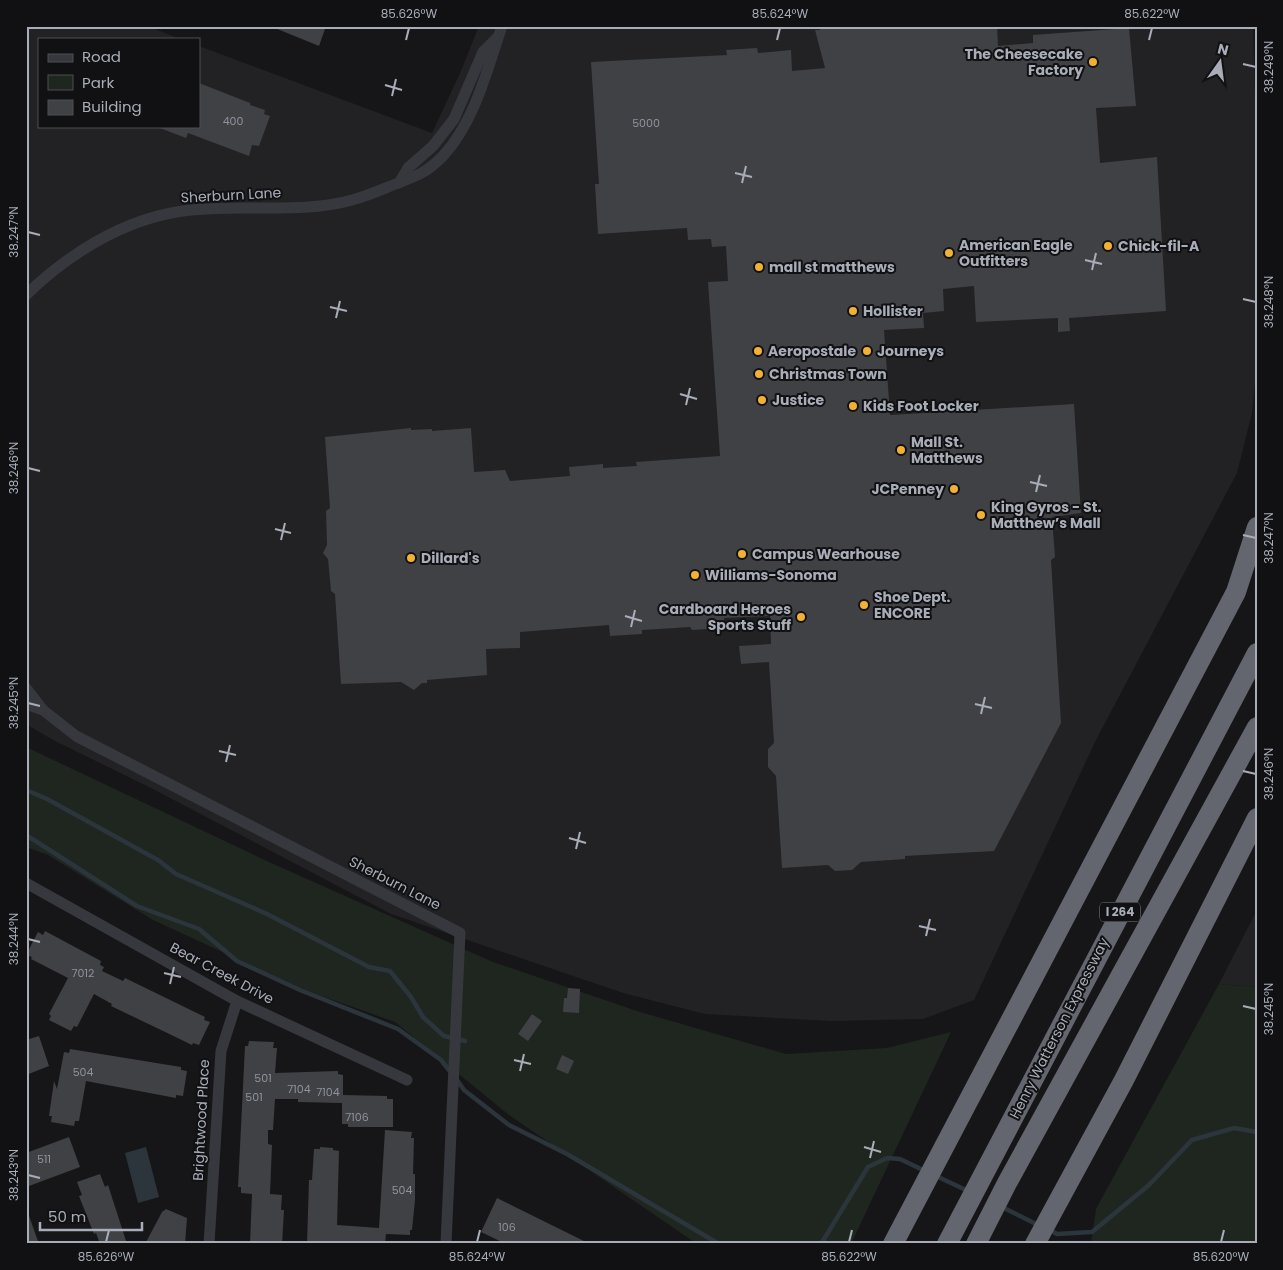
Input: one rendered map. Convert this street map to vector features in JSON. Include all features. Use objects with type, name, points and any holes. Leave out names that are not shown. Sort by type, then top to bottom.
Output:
[{"type":"highway","points":[[893,1244],[1236,592],[1257,527]]},
{"type":"highway","points":[[1236,592],[1257,570]]},
{"type":"highway","name":"Henry Watterson Expressway","points":[[947,1244],[1257,653]]},
{"type":"highway","name":"Henry Watterson Expressway","points":[[980,1237],[1007,1183],[1257,727]]},
{"type":"highway","points":[[1035,1244],[1128,1072],[1257,818]]},
{"type":"highway","points":[[1041,1244],[1056,1205]]},
{"type":"street","name":"Sherburn Lane","points":[[26,295],[77,253],[111,235],[154,218],[184,211],[301,207],[351,200],[398,183],[408,168],[433,146],[454,120],[483,52],[500,32]]},
{"type":"street","name":"Sherburn Lane","points":[[26,688],[29,699],[76,736],[460,933],[446,1244]]},
{"type":"street","name":"Bear Creek Drive","points":[[26,883],[238,1001],[407,1080]]},
{"type":"street","name":"Brightwood Place","points":[[209,1244],[220,1051],[238,1001]]},
{"type":"shaded area","name":"Mall St. Matthews","points":[[26,26],[147,26],[177,38],[38,38],[38,128],[200,128],[200,46],[432,133],[461,71],[479,26],[1253,26],[1257,167],[1257,361],[1252,413],[1237,473],[1096,740],[974,1000],[923,1019],[831,1021],[705,1014],[623,993],[391,914],[153,789],[53,740],[26,724]]},
{"type":"shaded area","points":[[1257,910],[1257,987],[1219,984]]},
{"type":"shaded area","points":[[146,1147],[159,1197],[138,1203],[125,1153]]},
{"type":"green space","points":[[26,747],[269,862],[493,962],[640,1012],[786,1054],[887,1048],[951,1032],[851,1244],[697,1244],[509,1115],[395,1022],[305,990],[153,920],[48,855],[26,847]]},
{"type":"green space","points":[[1219,984],[1257,987],[1257,1244],[1091,1244],[1096,1209]]},
{"type":"building","points":[[270,26],[326,26],[319,46]]},
{"type":"building","name":"Mall St. Matthews","points":[[819,26],[997,26],[998,46],[1033,43],[1033,35],[1129,28],[1136,106],[1096,108],[1100,163],[1157,157],[1166,311],[1069,318],[1070,331],[1058,332],[1058,318],[976,322],[974,286],[943,289],[944,311],[923,313],[924,328],[884,330],[890,415],[1074,404],[1081,513],[1052,517],[1055,557],[1051,560],[1061,723],[994,851],[905,856],[905,859],[861,862],[852,870],[835,871],[828,865],[782,868],[776,776],[768,767],[768,749],[774,743],[769,662],[741,664],[739,646],[771,644],[770,616],[724,618],[724,628],[692,630],[690,627],[642,630],[642,634],[610,636],[609,625],[520,632],[520,648],[486,649],[487,675],[427,680],[427,683],[422,683],[414,690],[401,682],[341,684],[335,594],[331,591],[328,559],[323,553],[327,545],[326,511],[330,508],[325,437],[411,428],[411,430],[432,429],[432,431],[471,428],[474,472],[505,470],[510,481],[570,476],[569,467],[603,464],[603,468],[637,466],[636,462],[720,456],[708,282],[728,281],[726,246],[712,247],[711,239],[688,240],[687,228],[598,234],[595,184],[599,184],[591,62],[727,55],[726,50],[757,48],[758,53],[791,50],[792,71],[825,68],[815,30],[820,30]]},
{"type":"building","points":[[200,83],[250,103],[250,105],[265,110],[264,114],[270,116],[259,146],[252,145],[249,156],[188,133],[186,138],[160,128],[200,128]]},
{"type":"building","points":[[45,931],[101,961],[100,965],[104,967],[102,971],[123,981],[125,978],[205,1017],[204,1020],[210,1022],[199,1045],[193,1043],[192,1045],[111,1006],[112,1004],[94,994],[77,1027],[74,1026],[71,1031],[49,1020],[51,1016],[49,1014],[68,978],[26,955],[38,932],[43,935]]},
{"type":"building","points":[[568,988],[580,989],[579,1013],[563,1012],[564,998],[567,998]]},
{"type":"building","points":[[532,1014],[542,1021],[528,1041],[518,1034]]},
{"type":"building","points":[[39,1036],[49,1066],[26,1075],[26,1040]]},
{"type":"building","points":[[249,1041],[274,1042],[273,1048],[277,1048],[275,1073],[338,1071],[338,1074],[343,1075],[343,1095],[387,1096],[387,1099],[393,1099],[393,1127],[348,1127],[348,1124],[342,1124],[342,1103],[298,1102],[298,1099],[275,1099],[273,1130],[268,1130],[268,1144],[272,1145],[270,1194],[282,1195],[281,1210],[284,1210],[282,1244],[250,1244],[252,1194],[241,1193],[241,1187],[238,1187],[245,1046],[248,1046]]},
{"type":"building","points":[[70,1049],[181,1067],[181,1070],[187,1071],[183,1096],[176,1095],[176,1098],[86,1081],[79,1121],[75,1121],[74,1126],[51,1122],[52,1116],[49,1116],[54,1081],[57,1089],[64,1052],[69,1053]]},
{"type":"building","points":[[562,1055],[574,1061],[568,1074],[556,1069]]},
{"type":"building","points":[[385,1130],[412,1132],[411,1138],[414,1138],[413,1174],[415,1174],[415,1200],[410,1235],[386,1234],[385,1244],[307,1244],[309,1180],[312,1180],[314,1149],[320,1149],[320,1147],[333,1148],[333,1150],[339,1151],[337,1225],[379,1228]]},
{"type":"building","points":[[69,1137],[80,1167],[29,1186],[26,1178],[26,1153]]},
{"type":"building","points":[[100,1174],[105,1187],[108,1185],[127,1244],[100,1244],[79,1196],[82,1195],[77,1182]]},
{"type":"building","points":[[497,1198],[590,1244],[506,1244],[481,1232]]},
{"type":"building","points":[[166,1209],[187,1218],[185,1244],[145,1244],[162,1212]]},
{"type":"building","points":[[26,1213],[28,1213],[39,1244],[26,1244]]},
{"type":"waterway","points":[[26,790],[47,799],[158,860],[176,874],[267,914],[369,967],[390,971],[411,997],[423,1017],[444,1036],[465,1041]]},
{"type":"waterway","points":[[26,835],[137,906],[199,929],[237,961],[300,990],[398,1029],[441,1060],[452,1074]]},
{"type":"waterway","points":[[457,1080],[464,1090],[509,1125],[567,1154],[719,1244]]},
{"type":"waterway","points":[[1050,1230],[1057,1234],[1092,1232],[1149,1185],[1192,1140],[1234,1128],[1257,1132]]},
{"type":"waterway","points":[[821,1244],[868,1167],[887,1158],[900,1159],[925,1171]]},
{"type":"waterway","points":[[934,1175],[968,1191]]},
{"type":"waterway","points":[[1000,1206],[1040,1226]]},
{"type":"place","name":"The Cheesecake Factory","points":[[1093,62]]},
{"type":"place","name":"Chick-fil-A","points":[[1108,246]]},
{"type":"place","name":"American Eagle Outfitters","points":[[949,253]]},
{"type":"place","name":"mall st matthews","points":[[759,267]]},
{"type":"place","name":"Hollister","points":[[853,311]]},
{"type":"place","name":"Aeropostale","points":[[758,351]]},
{"type":"place","name":"Journeys","points":[[867,351]]},
{"type":"place","name":"Christmas Town","points":[[759,374]]},
{"type":"place","name":"Justice","points":[[762,400]]},
{"type":"place","name":"Kids Foot Locker","points":[[853,406]]},
{"type":"place","name":"Mall St. Matthews","points":[[901,450]]},
{"type":"place","name":"JCPenney","points":[[954,489]]},
{"type":"place","name":"King Gyros - St. Matthew’s Mall","points":[[981,515]]},
{"type":"place","name":"Campus Wearhouse","points":[[742,554]]},
{"type":"place","name":"Dillard's","points":[[411,558]]},
{"type":"place","name":"Williams-Sonoma","points":[[695,575]]},
{"type":"place","name":"Shoe Dept. ENCORE","points":[[864,605]]},
{"type":"place","name":"Cardboard Heroes Sports Stuff","points":[[801,617]]}]
